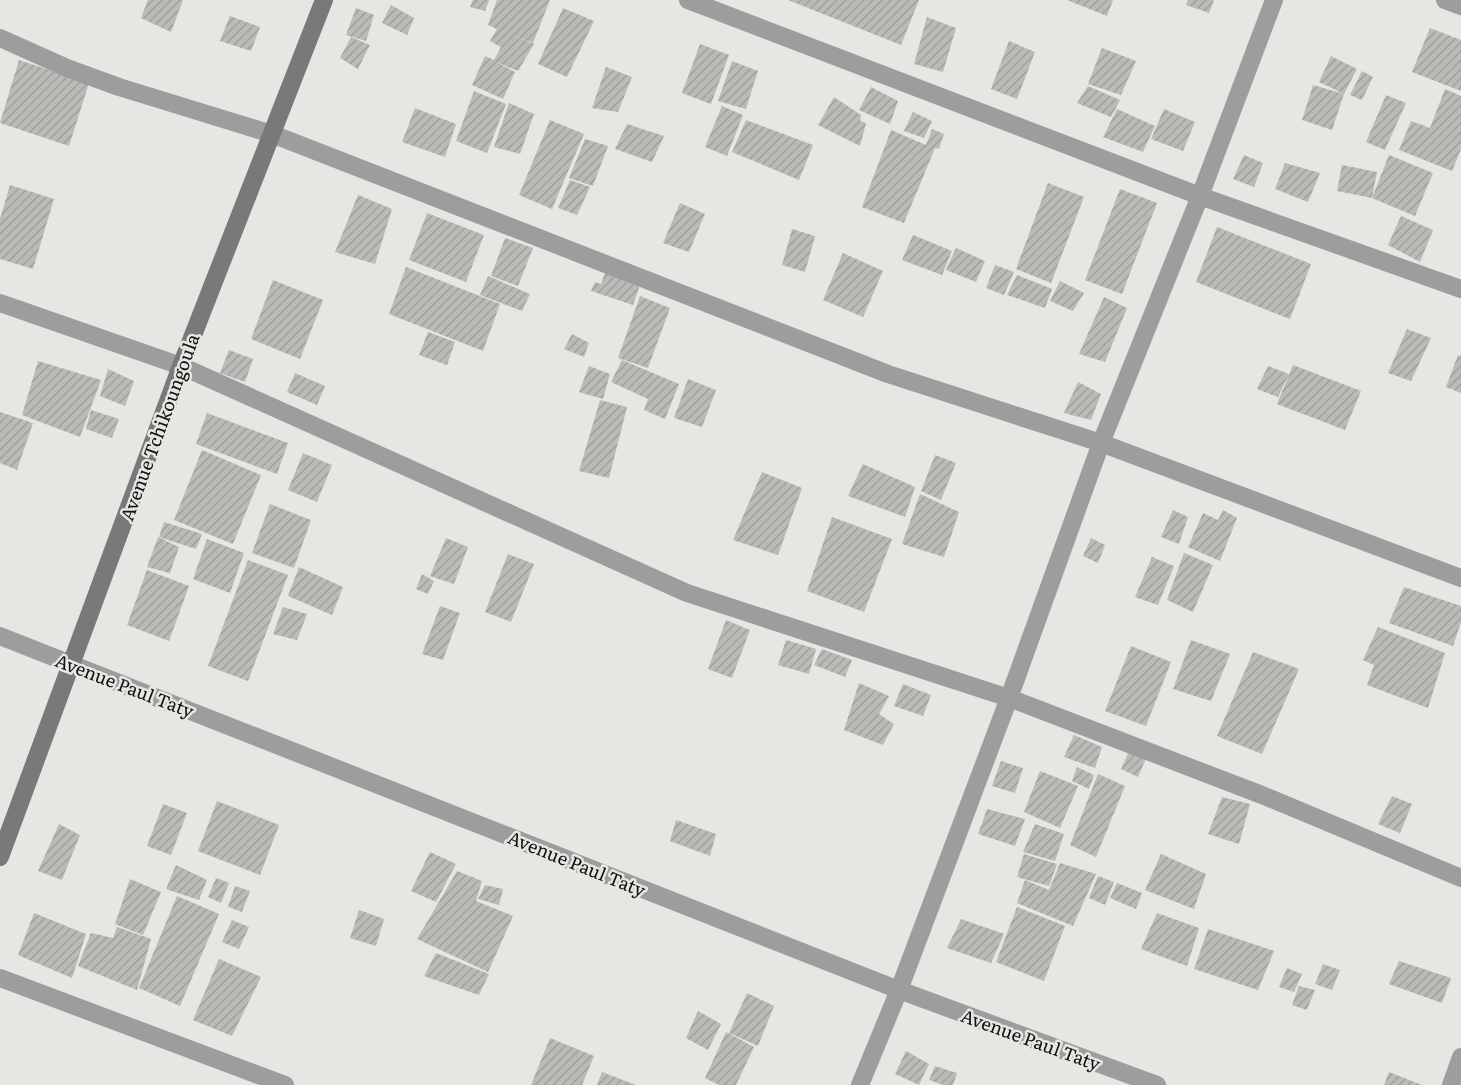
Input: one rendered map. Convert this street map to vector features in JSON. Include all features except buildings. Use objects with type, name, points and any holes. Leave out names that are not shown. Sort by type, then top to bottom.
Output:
[{"type":"street","name":"Avenue Tchikoungoula","points":[[0,857],[181,366],[324,0]]},
{"type":"street","points":[[688,0],[1200,196],[1461,289]]},
{"type":"street","points":[[860,1085],[899,990],[1009,698],[1101,443],[1200,196],[1274,0]]},
{"type":"street","points":[[1445,0],[1461,6]]},
{"type":"street","points":[[0,38],[67,68],[119,87],[272,134],[888,374],[1101,443],[1461,578]]},
{"type":"street","points":[[0,303],[181,366],[687,593],[1009,698],[1263,795],[1461,878]]},
{"type":"street","name":"Avenue Paul Taty","points":[[0,636],[899,990],[1157,1085]]},
{"type":"street","points":[[0,978],[285,1085]]},
{"type":"street","points":[[1451,1085],[1461,1057]]}]
